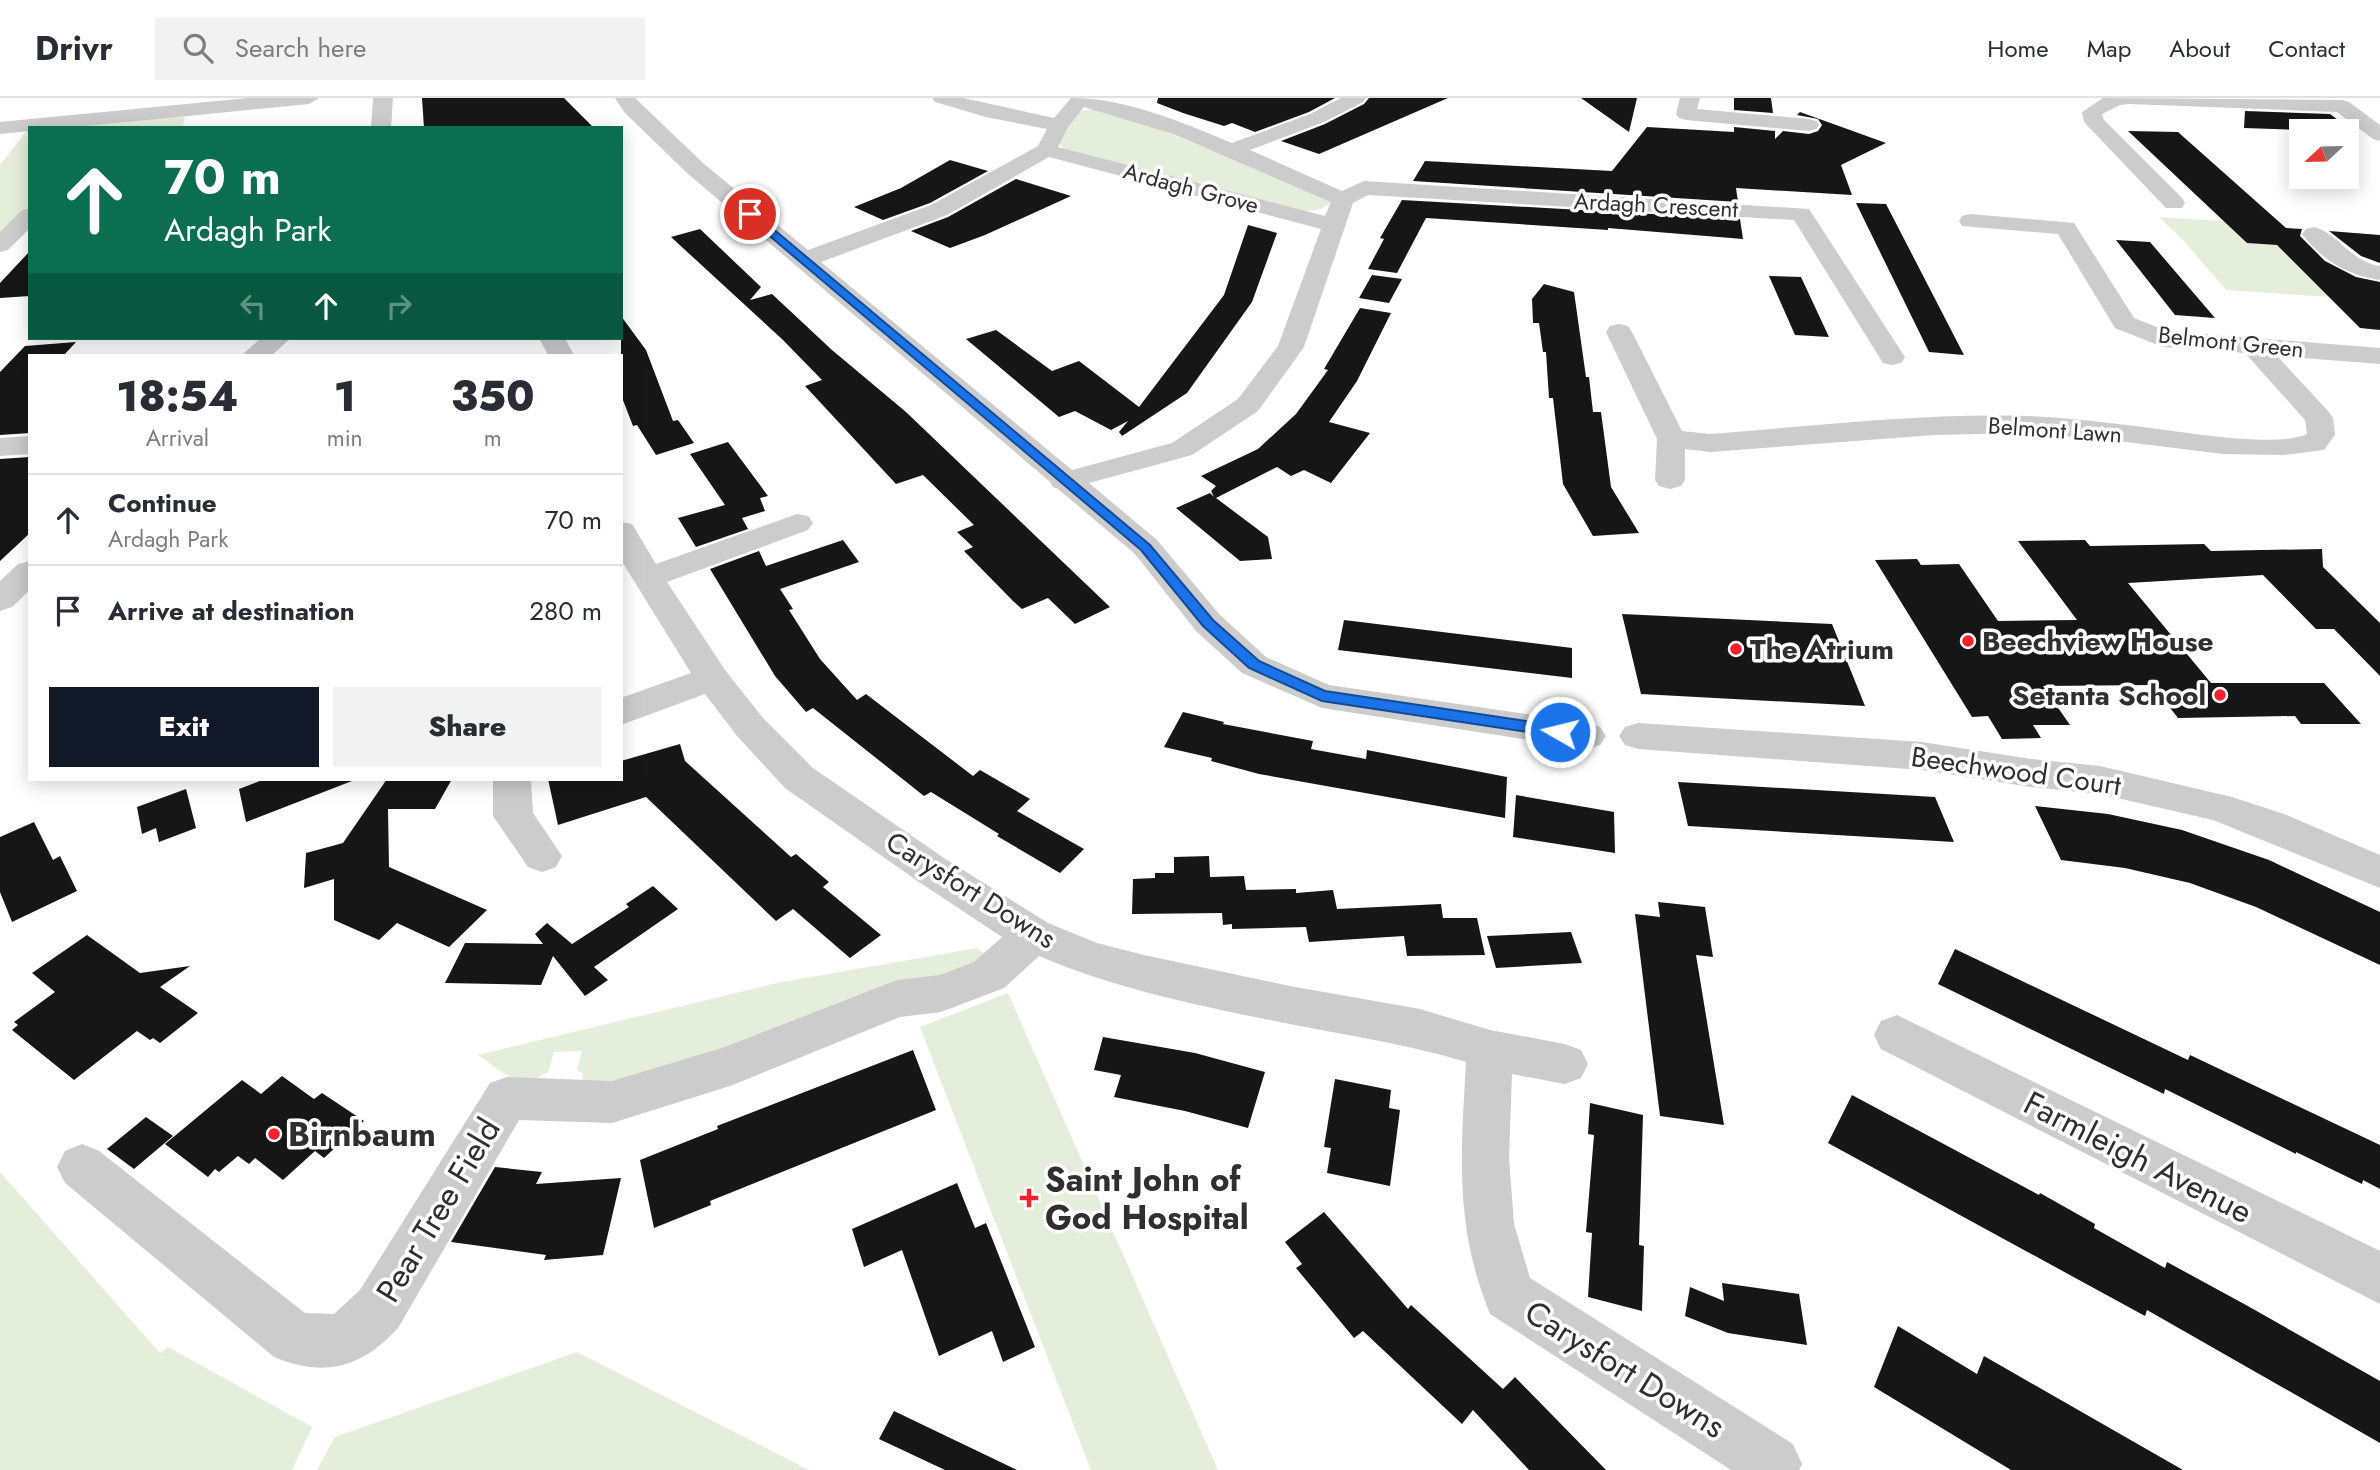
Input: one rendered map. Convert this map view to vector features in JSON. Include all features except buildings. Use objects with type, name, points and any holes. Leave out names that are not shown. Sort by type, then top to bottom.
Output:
[{"type":"street","points":[[0,128],[309,98]]},
{"type":"street","points":[[381,126],[383,98]]},
{"type":"street","points":[[625,98],[631,108],[695,168],[1064,481],[1146,547],[1208,623],[1254,665],[1322,696],[1587,736]]},
{"type":"street","points":[[942,98],[986,111],[1059,125]]},
{"type":"street","points":[[1230,151],[1317,118],[1356,98]]},
{"type":"street","points":[[1689,98],[1686,114],[1809,125]]},
{"type":"street","points":[[804,260],[939,210],[1046,150],[1059,125],[1080,99],[1112,106],[1230,151],[1343,199],[1291,346],[1248,405],[1181,449],[1064,481]]},
{"type":"street","points":[[2174,203],[2094,122],[2092,112],[2116,99],[2370,106]]},
{"type":"street","points":[[2342,106],[2380,135]]},
{"type":"street","points":[[190,126],[201,109]]},
{"type":"street","name":"Ardagh Grove","points":[[1046,150],[1335,226]]},
{"type":"street","name":"Ardagh Crescent","points":[[1343,199],[1364,188],[1801,214],[1892,357]]},
{"type":"street","points":[[0,245],[28,217]]},
{"type":"street","name":"Belmont Green","points":[[1970,222],[2066,228],[2124,323],[2163,339],[2380,356]]},
{"type":"street","points":[[2314,234],[2334,254],[2354,267],[2380,273]]},
{"type":"street","points":[[1619,331],[1671,439],[1670,480]]},
{"type":"street","points":[[256,354],[275,340]]},
{"type":"street","name":"Belmont Lawn","points":[[1671,439],[1710,443],[1983,424],[2071,428],[2221,446],[2279,449],[2314,444],[2321,435],[2319,418],[2254,347]]},
{"type":"street","points":[[0,447],[28,444]]},
{"type":"street","points":[[648,578],[797,523]]},
{"type":"street","name":"Carysfort Downs","points":[[623,534],[712,678],[750,727],[799,778],[933,871],[1033,935],[1090,959],[1144,973],[1420,1028],[1490,1050],[1565,1064]]},
{"type":"street","points":[[0,600],[28,573]]},
{"type":"street","points":[[623,711],[712,678]]},
{"type":"street","name":"Beechwood Court","points":[[1638,736],[1923,756],[2031,773],[2100,780],[2218,807],[2270,825],[2380,872]]},
{"type":"street","points":[[512,781],[513,816],[542,856]]},
{"type":"street","name":"Pear Tree Field","points":[[82,1167],[292,1338],[316,1344],[334,1343],[362,1328],[379,1309],[507,1098],[612,1102],[730,1066],[897,999],[941,993],[989,975],[1033,935]]},
{"type":"street","name":"Farmleigh Avenue","points":[[1897,1035],[2380,1278]]},
{"type":"street","name":"Carysfort Downs","points":[[1490,1050],[1485,1158],[1489,1224],[1509,1296],[1773,1464]]},
{"type":"green space","points":[[1100,108],[1116,112],[1327,197],[1331,203],[1321,209],[1301,212],[1065,149],[1059,144],[1064,131],[1078,113]]},
{"type":"green space","points":[[174,114],[185,118],[183,126],[50,126]]},
{"type":"green space","points":[[28,129],[28,207],[0,232],[0,165]]},
{"type":"green space","points":[[2159,217],[2267,224],[2234,230],[2247,243],[2277,245],[2314,282],[2331,283],[2345,298],[2226,290],[2184,241]]},
{"type":"green space","points":[[977,948],[987,956],[979,964],[624,1087],[582,1084],[583,1073],[577,1070],[582,1051],[554,1052],[548,1072],[525,1080],[503,1073],[478,1055],[777,983]]},
{"type":"green space","points":[[1008,993],[1218,1470],[1091,1470],[920,1027]]},
{"type":"green space","points":[[0,1172],[160,1353],[168,1347],[312,1427],[292,1470],[0,1470]]},
{"type":"green space","points":[[577,1352],[809,1470],[317,1470],[335,1437]]},
{"type":"place","name":"Beechview House","points":[[1968,641]]},
{"type":"place","name":"The Atrium","points":[[1736,649]]},
{"type":"place","name":"Setanta School","points":[[2220,695]]},
{"type":"place","name":"Birnbaum","points":[[274,1134]]},
{"type":"place","name":"Saint John of God Hospital","points":[[1029,1198]]},
{"type":"route","points":[[750,214],[1064,481],[1146,547],[1208,623],[1254,665],[1322,696],[1560,732]]}]
